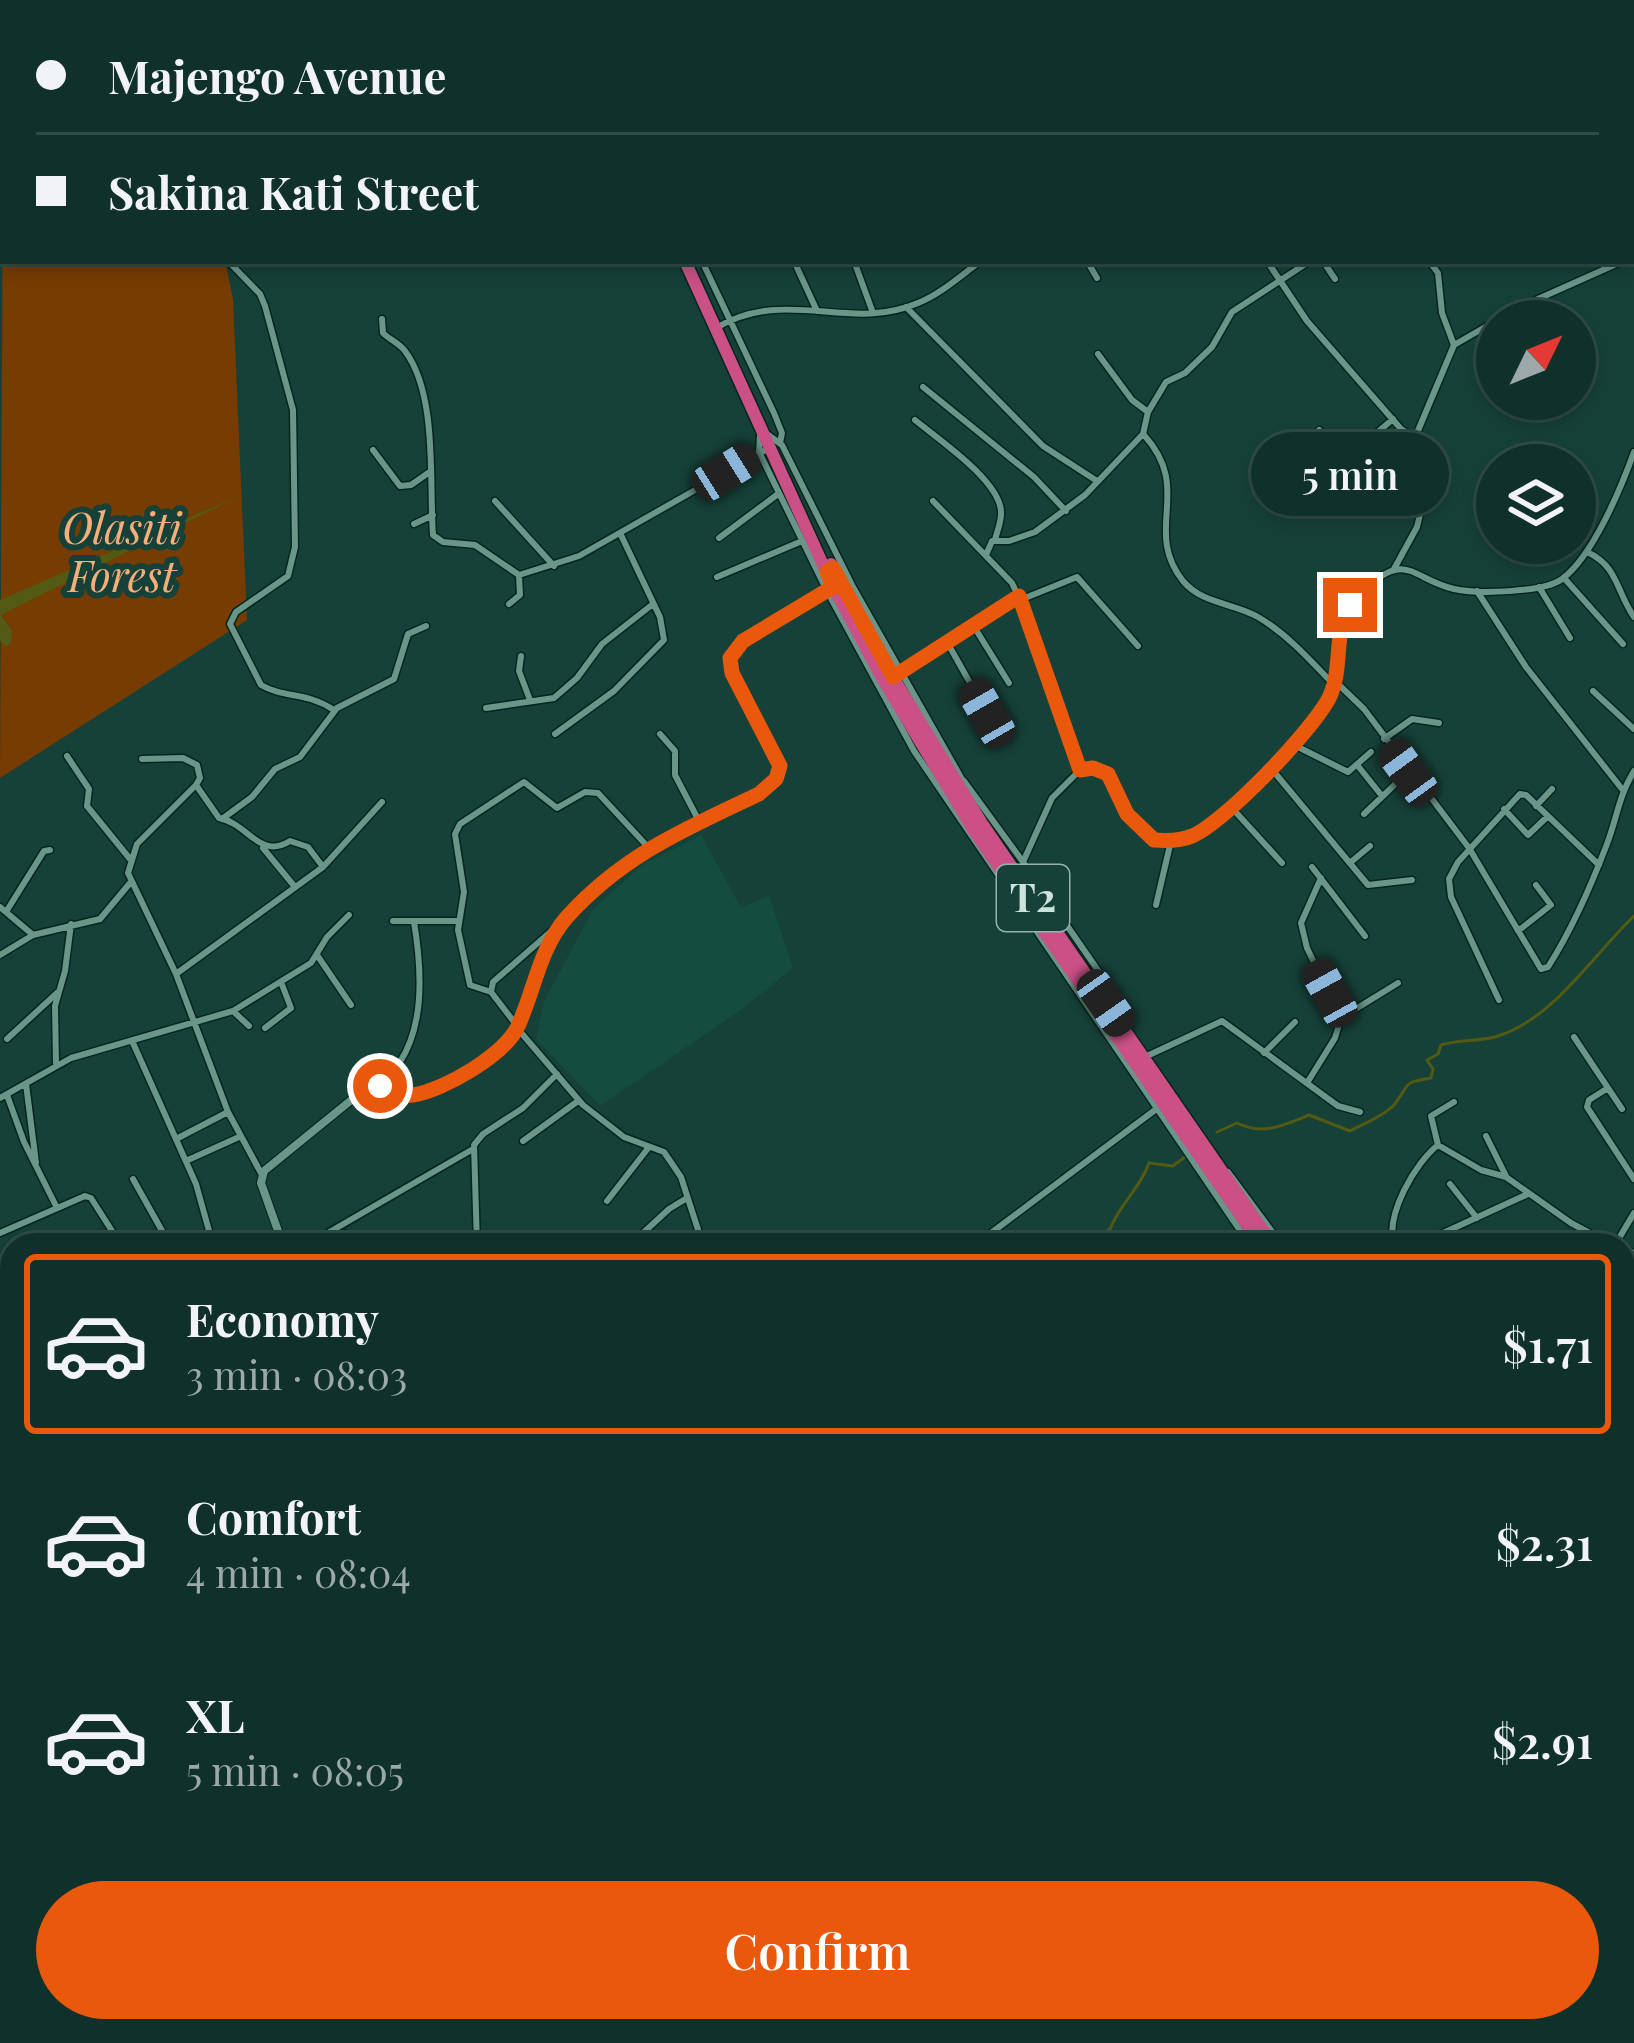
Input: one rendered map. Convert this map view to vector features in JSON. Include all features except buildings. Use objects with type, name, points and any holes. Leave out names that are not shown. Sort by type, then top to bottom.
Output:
[{"type":"highway","name":"T2","points":[[686,264],[808,539],[897,675],[964,795],[1216,1162],[1256,1233]]},
{"type":"highway","name":"T2","points":[[830,570],[826,592],[974,831],[1159,1107],[1254,1233]]},
{"type":"street","points":[[1358,0],[1370,0]]},
{"type":"street","points":[[231,264],[261,295],[293,410],[296,530],[288,576],[236,612],[230,624],[261,685],[307,696],[334,710]]},
{"type":"street","points":[[382,320],[383,333],[404,350],[417,378],[432,471],[432,532],[438,540],[475,545],[519,575],[554,566],[621,534],[769,448],[782,433],[703,264]]},
{"type":"street","points":[[795,264],[817,311]]},
{"type":"street","points":[[855,264],[873,313]]},
{"type":"street","points":[[961,264],[964,272]]},
{"type":"street","points":[[716,328],[776,307],[873,313],[906,307],[976,264]]},
{"type":"street","points":[[1089,264],[1097,278]]},
{"type":"street","points":[[1023,862],[1052,798],[1080,770],[1093,768],[1108,774],[1142,832],[1154,840],[1190,837],[1232,808],[1316,717],[1334,682],[1343,617],[1367,587],[1394,569],[1417,526],[1434,456],[1432,447],[1417,433],[1407,433],[1329,348],[1269,264]]},
{"type":"street","points":[[986,555],[987,546],[995,540],[1025,537],[1066,511],[1143,434],[1148,412],[1166,382],[1184,373],[1216,341],[1232,312],[1305,264]]},
{"type":"street","points":[[1325,264],[1335,279]]},
{"type":"street","points":[[1431,264],[1438,273],[1442,313],[1454,345]]},
{"type":"street","points":[[1417,433],[1454,345],[1520,307],[1614,264]]},
{"type":"street","points":[[906,307],[1031,435],[1063,462],[1097,481]]},
{"type":"street","points":[[1098,355],[1117,383],[1148,412]]},
{"type":"street","points":[[923,387],[1034,477],[1066,511]]},
{"type":"street","points":[[1344,461],[1393,419]]},
{"type":"street","points":[[915,420],[962,458],[995,495],[1001,514],[995,540]]},
{"type":"street","points":[[1319,430],[1378,502]]},
{"type":"street","points":[[1143,434],[1160,454],[1166,472],[1170,491],[1164,538],[1181,578],[1208,599],[1259,618],[1364,709],[1469,848],[1538,965],[1546,968],[1568,936],[1599,865],[1622,789],[1634,771]]},
{"type":"street","points":[[490,992],[505,969],[648,847],[759,794],[780,773],[730,668],[733,652],[743,641],[826,592],[808,539],[779,494],[769,448]]},
{"type":"street","points":[[769,448],[897,675],[962,779],[975,791],[1104,979],[1106,1003]]},
{"type":"street","points":[[374,450],[400,486],[411,485],[432,471]]},
{"type":"street","points":[[1596,532],[1633,459]]},
{"type":"street","points":[[718,538],[779,494]]},
{"type":"street","points":[[495,501],[554,566]]},
{"type":"street","points":[[933,502],[1004,573],[1020,598],[1080,770]]},
{"type":"street","points":[[414,524],[433,515]]},
{"type":"street","points":[[555,734],[614,691],[660,647],[664,627],[621,534]]},
{"type":"street","points":[[717,578],[808,539]]},
{"type":"street","points":[[1596,557],[1606,562],[1622,584],[1622,596],[1634,617]]},
{"type":"street","points":[[1394,569],[1418,572],[1453,589],[1477,591],[1539,587],[1564,578],[1575,564]]},
{"type":"street","points":[[508,604],[520,596],[519,575]]},
{"type":"street","points":[[897,675],[1020,598],[1077,577],[1138,646]]},
{"type":"street","points":[[1564,578],[1623,644]]},
{"type":"street","points":[[1539,587],[1570,638]]},
{"type":"street","points":[[1477,591],[1526,667],[1622,789]]},
{"type":"street","points":[[486,708],[548,700],[568,687],[602,644],[653,604]]},
{"type":"street","points":[[222,819],[252,797],[275,769],[300,757],[334,710],[394,679],[407,634],[426,626]]},
{"type":"street","points":[[973,626],[1009,683]]},
{"type":"street","points":[[947,642],[987,713]]},
{"type":"street","points":[[521,656],[520,676],[530,700]]},
{"type":"street","points":[[1593,692],[1634,730]]},
{"type":"street","points":[[1384,739],[1412,719],[1439,723]]},
{"type":"street","points":[[660,734],[675,751],[675,775],[700,823]]},
{"type":"street","points":[[1292,744],[1342,771],[1358,766],[1372,752]]},
{"type":"street","points":[[67,756],[88,789],[87,806],[130,859]]},
{"type":"street","points":[[142,759],[191,761],[200,774],[196,785],[147,832],[130,859],[130,883],[176,974],[239,1137],[262,1175]]},
{"type":"street","points":[[1270,766],[1368,885],[1412,880]]},
{"type":"street","points":[[1358,766],[1382,796]]},
{"type":"street","points":[[1364,814],[1408,772]]},
{"type":"street","points":[[962,779],[964,795]]},
{"type":"street","points":[[648,847],[613,806],[590,791],[555,807],[522,782],[462,822],[455,832],[464,887],[458,921],[468,982],[490,992],[578,1100],[618,1133],[664,1152],[673,1163],[699,1233]]},
{"type":"street","points":[[196,785],[222,819],[233,820],[262,844],[296,887]]},
{"type":"street","points":[[1536,806],[1552,789]]},
{"type":"street","points":[[1499,1000],[1448,885],[1458,862],[1520,794],[1599,865]]},
{"type":"street","points":[[176,974],[323,867],[382,802]]},
{"type":"street","points":[[1232,808],[1282,862]]},
{"type":"street","points":[[1504,809],[1528,835],[1547,817]]},
{"type":"street","points":[[262,844],[275,849],[290,841],[301,843],[323,867]]},
{"type":"street","points":[[1156,905],[1171,841]]},
{"type":"street","points":[[1352,862],[1370,846]]},
{"type":"street","points":[[33,935],[3,910],[44,851],[50,850]]},
{"type":"street","points":[[1312,867],[1365,936]]},
{"type":"street","points":[[1321,878],[1301,923],[1307,948],[1341,1018]]},
{"type":"street","points":[[0,956],[33,935],[100,919],[130,883]]},
{"type":"street","points":[[1518,931],[1551,905],[1537,884]]},
{"type":"street","points":[[56,1206],[3,1096],[56,1064],[233,1011],[317,955],[349,915]]},
{"type":"street","points":[[367,1094],[412,1096],[436,1089],[497,1050],[518,1028],[541,960],[566,919]]},
{"type":"street","points":[[393,922],[458,921]]},
{"type":"street","points":[[278,1233],[260,1184],[262,1175],[347,1102],[388,1078],[415,1031],[420,1001],[415,922]]},
{"type":"street","points":[[56,1064],[55,1013],[71,925]]},
{"type":"street","points":[[317,955],[350,1005]]},
{"type":"street","points":[[265,1028],[291,1008],[281,982]]},
{"type":"street","points":[[1307,1083],[1335,1038],[1341,1018],[1398,983]]},
{"type":"street","points":[[7,1039],[59,990]]},
{"type":"street","points":[[233,1011],[249,1026]]},
{"type":"street","points":[[1143,1057],[1222,1021],[1337,1106],[1360,1112]]},
{"type":"street","points":[[1264,1054],[1295,1022]]},
{"type":"street","points":[[1574,1037],[1622,1109]]},
{"type":"street","points":[[133,1043],[187,1161],[209,1233]]},
{"type":"street","points":[[332,1233],[473,1149],[483,1134],[523,1108],[556,1074]]},
{"type":"street","points":[[26,1084],[36,1167]]},
{"type":"street","points":[[1608,1088],[1589,1100],[1587,1107],[1634,1179]]},
{"type":"street","points":[[523,1142],[578,1100]]},
{"type":"street","points":[[1454,1102],[1431,1116],[1438,1145],[1481,1170],[1506,1177],[1595,1233]]},
{"type":"street","points":[[991,1233],[1159,1107]]},
{"type":"street","points":[[177,1138],[228,1112]]},
{"type":"street","points":[[1486,1136],[1506,1177]]},
{"type":"street","points":[[187,1161],[239,1137]]},
{"type":"street","points":[[1392,1233],[1404,1195],[1423,1159],[1438,1145]]},
{"type":"street","points":[[608,1201],[650,1146]]},
{"type":"street","points":[[473,1149],[476,1233]]},
{"type":"street","points":[[1216,1162],[1237,1180],[1274,1233]]},
{"type":"street","points":[[133,1179],[163,1233]]},
{"type":"street","points":[[1450,1184],[1477,1218]]},
{"type":"street","points":[[1444,1233],[1528,1194]]},
{"type":"street","points":[[0,1233],[56,1206],[89,1197],[113,1233]]},
{"type":"street","points":[[643,1233],[687,1198]]},
{"type":"street","points":[[336,1231],[343,1233]]},
{"type":"shaded area","points":[[241,495],[1,615],[12,631],[11,644],[5,646],[0,640],[0,600]]},
{"type":"shaded area","points":[[701,835],[741,908],[769,895],[793,968],[741,1010],[600,1106],[536,1039],[544,1002],[593,909],[642,865]]},
{"type":"green space","name":"Olasiti Forest","points":[[2,264],[226,264],[233,299],[247,620],[0,778]]},
{"type":"waterway","points":[[1217,1132],[1237,1123],[1273,1128],[1309,1115],[1350,1131],[1373,1120],[1394,1105],[1411,1083],[1431,1078],[1433,1069],[1427,1060],[1438,1054],[1441,1045],[1498,1036],[1537,1016],[1634,916]]},
{"type":"waterway","points":[[1102,1233],[1110,1229],[1149,1163],[1173,1166],[1185,1157]]},
{"type":"route","points":[[380,1086],[367,1094],[424,1093],[497,1050],[517,1028],[537,968],[553,938],[596,888],[648,847],[773,783],[780,766],[732,673],[730,658],[743,641],[833,587],[827,572],[833,568],[893,677],[1019,596],[1080,770],[1093,768],[1108,774],[1127,814],[1154,840],[1190,837],[1209,826],[1316,717],[1334,686],[1338,637],[1350,605]]}]
